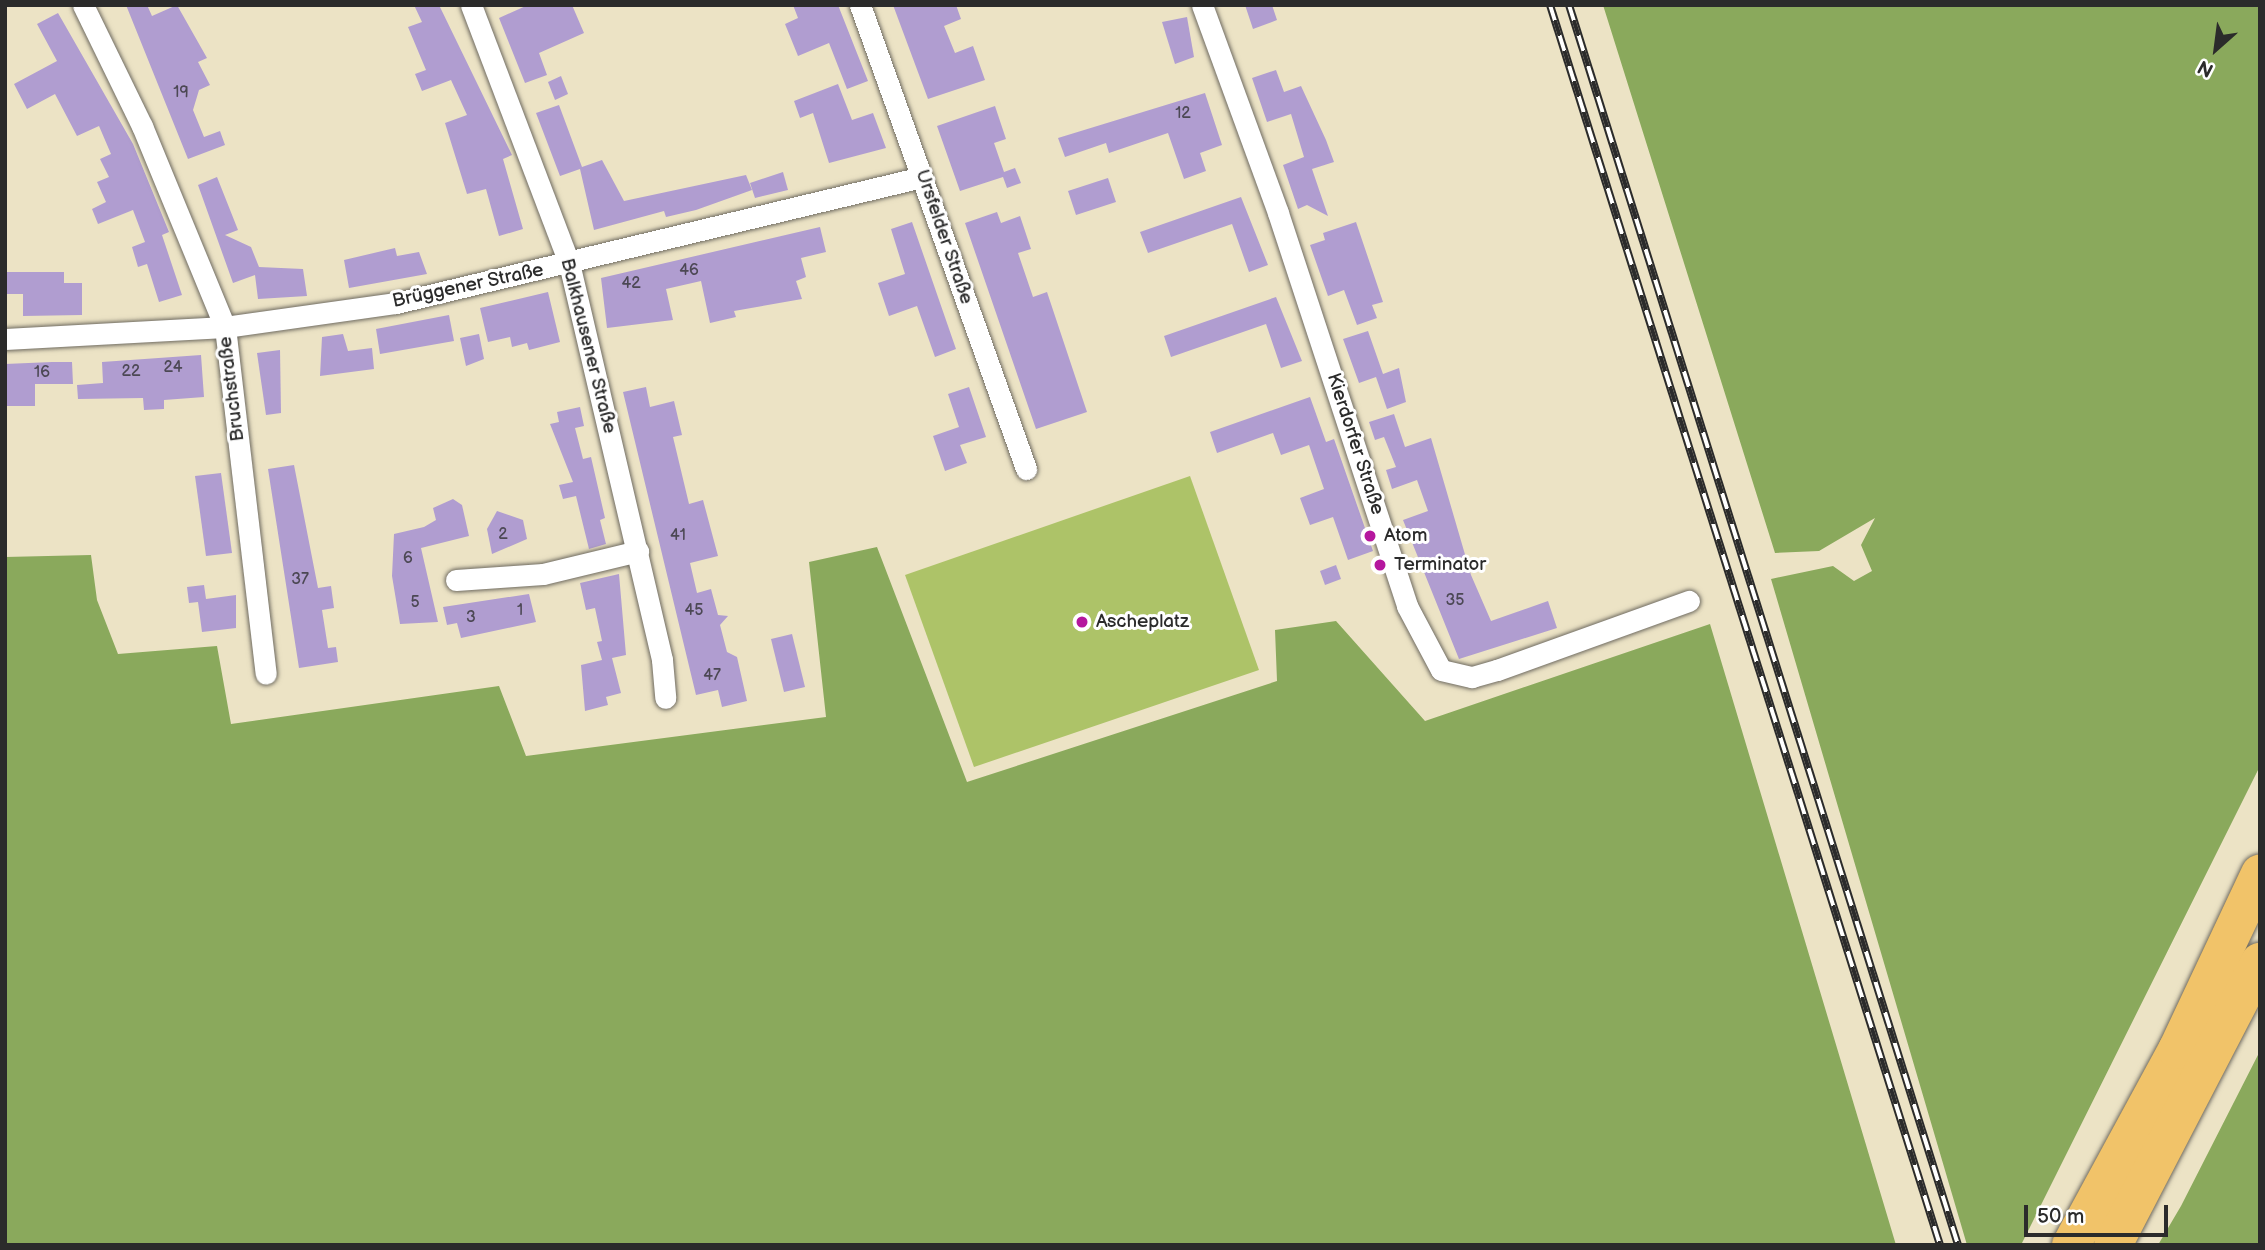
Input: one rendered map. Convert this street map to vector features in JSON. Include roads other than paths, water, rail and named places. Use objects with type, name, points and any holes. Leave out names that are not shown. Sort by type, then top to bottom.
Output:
[{"type":"highway","points":[[2071,1245],[2178,1050],[2260,874]]},
{"type":"highway","points":[[2113,1245],[2260,962]]},
{"type":"street","name":"Bruchstraße","points":[[83,5],[142,126],[225,327],[266,674]]},
{"type":"street","name":"Balkhausener Straße","points":[[471,5],[569,263],[638,551],[665,698]]},
{"type":"street","name":"Ursfelder Straße","points":[[860,5],[1026,469]]},
{"type":"street","name":"Kierdorfer Straße","points":[[1202,5],[1278,213],[1407,606],[1441,670],[1454,677],[1484,674],[1689,601]]},
{"type":"street","name":"Brüggener Straße","points":[[5,339],[225,327],[396,303],[922,177]]},
{"type":"street","points":[[456,580],[543,574],[638,551]]},
{"type":"railway","points":[[1550,5],[1940,1245]]},
{"type":"railway","points":[[1569,5],[1958,1245]]},
{"type":"place","name":"Atom","points":[[1370,536]]},
{"type":"place","name":"Terminator","points":[[1380,565]]},
{"type":"place","name":"Ascheplatz","points":[[1082,622]]}]
